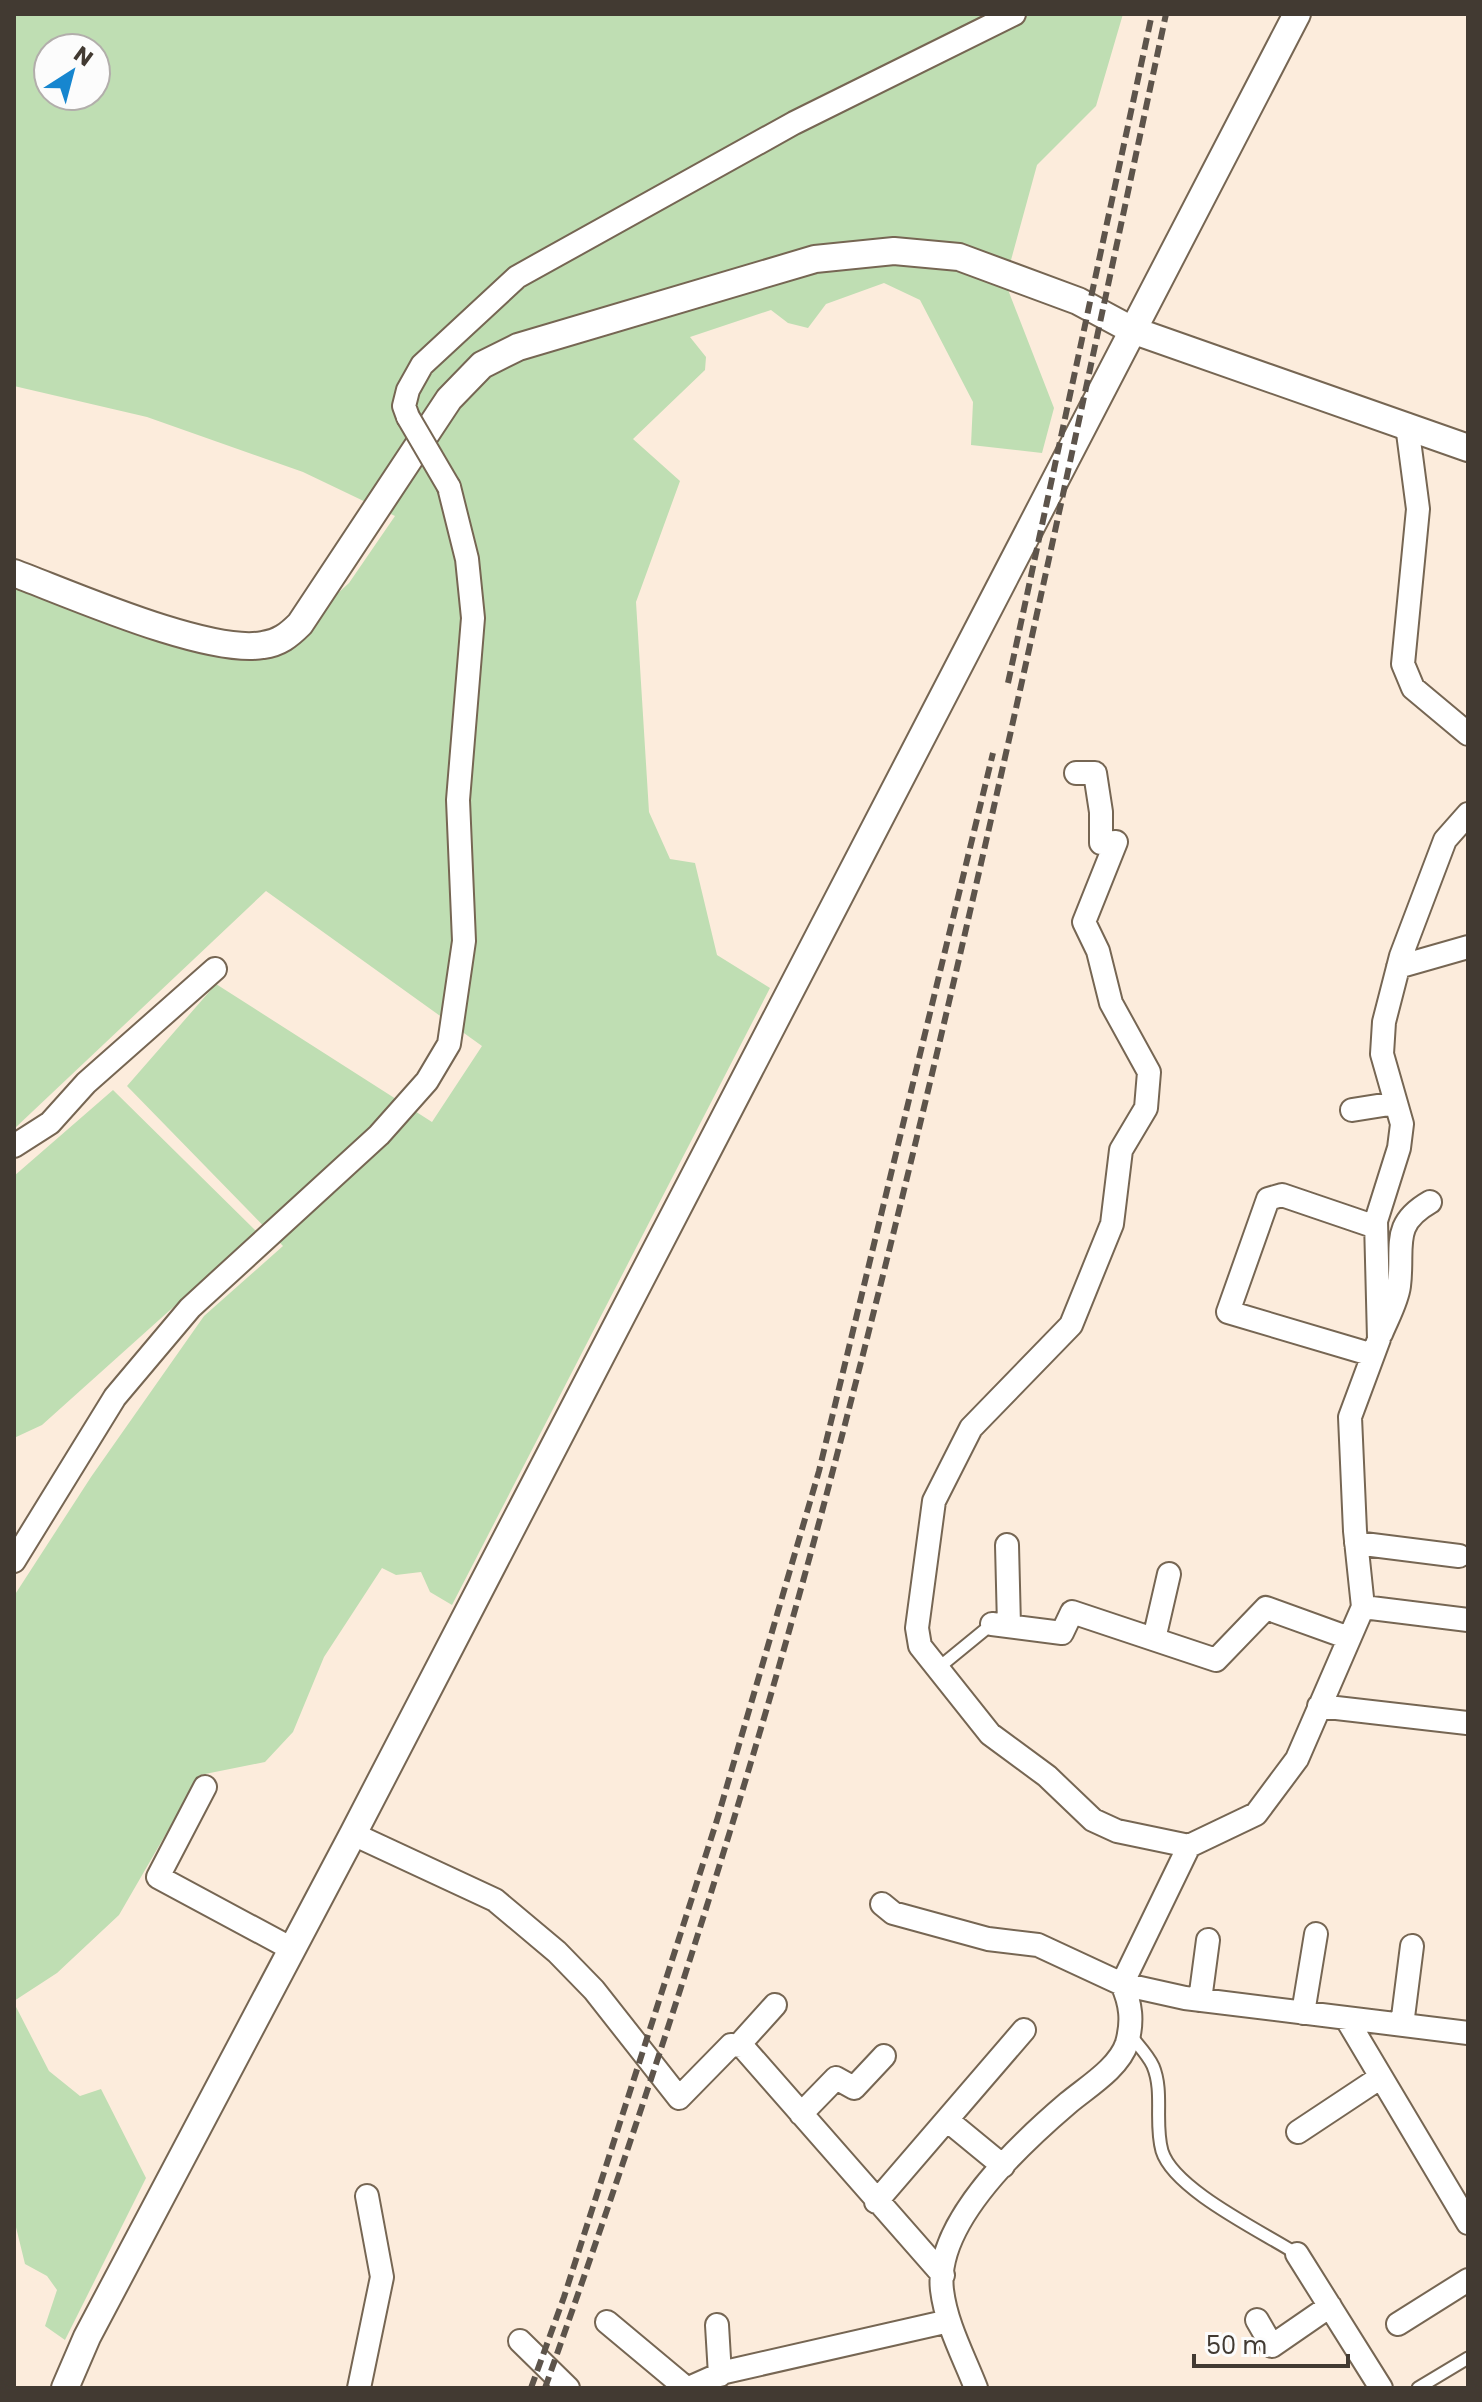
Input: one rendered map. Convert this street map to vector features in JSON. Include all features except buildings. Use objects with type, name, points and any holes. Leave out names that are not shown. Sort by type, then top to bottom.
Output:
[{"type":"street","points":[[14,1561],[115,1397],[190,1308],[379,1135],[427,1081],[449,1044],[464,941],[458,800],[473,618],[467,559],[449,487],[404,406],[408,390],[422,365],[517,277],[794,123],[1014,14]]},
{"type":"street","points":[[65,2388],[87,2337],[353,1834],[1297,14]]},
{"type":"street","points":[[14,573],[125,615],[205,639],[239,646],[277,642],[300,624],[449,399],[482,365],[518,347],[815,259],[894,251],[959,257],[1078,301],[1132,330],[1468,448]]},
{"type":"street","points":[[1407,425],[1418,509],[1403,664],[1413,688],[1468,734]]},
{"type":"street","points":[[1076,773],[1095,773],[1101,812],[1101,843],[1116,842],[1084,922],[1098,951],[1111,1003],[1149,1072],[1146,1108],[1121,1150],[1112,1224],[1071,1325],[971,1428],[934,1501],[917,1628],[920,1646],[990,1734],[1047,1776],[1093,1820],[1117,1831],[1189,1846],[1256,1814],[1297,1759],[1363,1607],[1356,1543],[1350,1417],[1399,1290],[1401,1230],[1411,1213],[1430,1202]]},
{"type":"street","points":[[1376,1347],[1376,1227],[1399,1148],[1402,1124],[1382,1054],[1384,1022],[1398,967],[1445,840],[1467,817]]},
{"type":"street","points":[[1398,967],[1468,947]]},
{"type":"street","points":[[14,1146],[50,1123],[86,1083],[215,969]]},
{"type":"street","points":[[1352,1110],[1396,1103]]},
{"type":"street","points":[[1376,1227],[1282,1195],[1268,1199],[1228,1312],[1376,1347]]},
{"type":"street","points":[[1356,1543],[1459,1556]]},
{"type":"street","points":[[1007,1545],[1000,1625],[1062,1633],[1072,1612],[1216,1660],[1266,1608],[1349,1638]]},
{"type":"street","points":[[1154,1639],[1169,1574]]},
{"type":"street","points":[[1363,1607],[1468,1620]]},
{"type":"street","points":[[1319,1706],[1467,1723]]},
{"type":"street","points":[[205,1787],[158,1877],[292,1949]]},
{"type":"street","points":[[353,1834],[495,1900],[557,1952],[594,1990],[679,2098],[731,2045],[742,2046],[943,2275]]},
{"type":"street","points":[[1122,1984],[1189,1846]]},
{"type":"street","points":[[882,1904],[893,1913],[988,1939],[1038,1945],[1122,1984],[1200,2000],[1468,2033]]},
{"type":"street","points":[[1303,2013],[1316,1934]]},
{"type":"street","points":[[1200,2000],[1208,1940]]},
{"type":"street","points":[[1402,2025],[1412,1946]]},
{"type":"street","points":[[976,2388],[949,2321],[941,2289],[952,2235],[1003,2166],[1050,2118],[1113,2065],[1126,2044],[1132,2006],[1122,1984]]},
{"type":"street","points":[[738,2046],[775,2005]]},
{"type":"street","points":[[1346,2018],[1468,2223]]},
{"type":"street","points":[[876,2202],[1024,2030]]},
{"type":"street","points":[[801,2114],[836,2078],[854,2088],[884,2056]]},
{"type":"street","points":[[1298,2132],[1381,2077]]},
{"type":"street","points":[[947,2120],[1003,2166]]},
{"type":"street","points":[[359,2388],[382,2277],[367,2196]]},
{"type":"street","points":[[1297,2254],[1381,2388]]},
{"type":"street","points":[[1398,2324],[1468,2280]]},
{"type":"street","points":[[1257,2320],[1276,2353],[1330,2306]]},
{"type":"street","points":[[607,2322],[687,2388],[720,2375],[949,2321]]},
{"type":"street","points":[[717,2325],[720,2375]]},
{"type":"street","points":[[520,2341],[568,2388]]},
{"type":"lane","points":[[936,1669],[1000,1625]]},
{"type":"lane","points":[[1128,2032],[1152,2065],[1158,2085],[1157,2118],[1163,2154],[1177,2173],[1185,2183],[1297,2254]]},
{"type":"lane","points":[[1418,2388],[1468,2358]]},
{"type":"green space","points":[[14,14],[1123,14],[1096,106],[1037,165],[1005,282],[1054,408],[1042,453],[971,445],[973,402],[920,300],[884,283],[826,304],[808,328],[788,323],[771,310],[690,337],[706,357],[705,370],[633,439],[680,481],[636,602],[649,812],[670,859],[695,863],[717,955],[770,988],[452,1605],[430,1592],[421,1572],[396,1575],[382,1568],[324,1657],[293,1732],[265,1762],[200,1775],[119,1915],[57,1973],[14,2001],[14,1596],[91,1477],[204,1316],[283,1246],[127,1086],[216,984],[432,1122],[482,1046],[266,891],[14,1129],[14,564],[224,641],[284,643],[349,583],[395,516],[303,472],[147,417],[14,386]]},
{"type":"green space","points":[[113,1090],[257,1232],[42,1425],[14,1438],[14,1176]]},
{"type":"green space","points":[[14,2003],[49,2071],[80,2096],[101,2089],[146,2178],[65,2340],[45,2326],[57,2290],[47,2276],[25,2264],[14,2219]]},
{"type":"railway","points":[[1008,683],[1152,14]]},
{"type":"railway","points":[[545,2388],[699,1932],[769,1701],[833,1470],[967,926],[1166,14]]},
{"type":"railway","points":[[531,2388],[564,2297],[717,1820],[819,1471],[993,753]]}]
